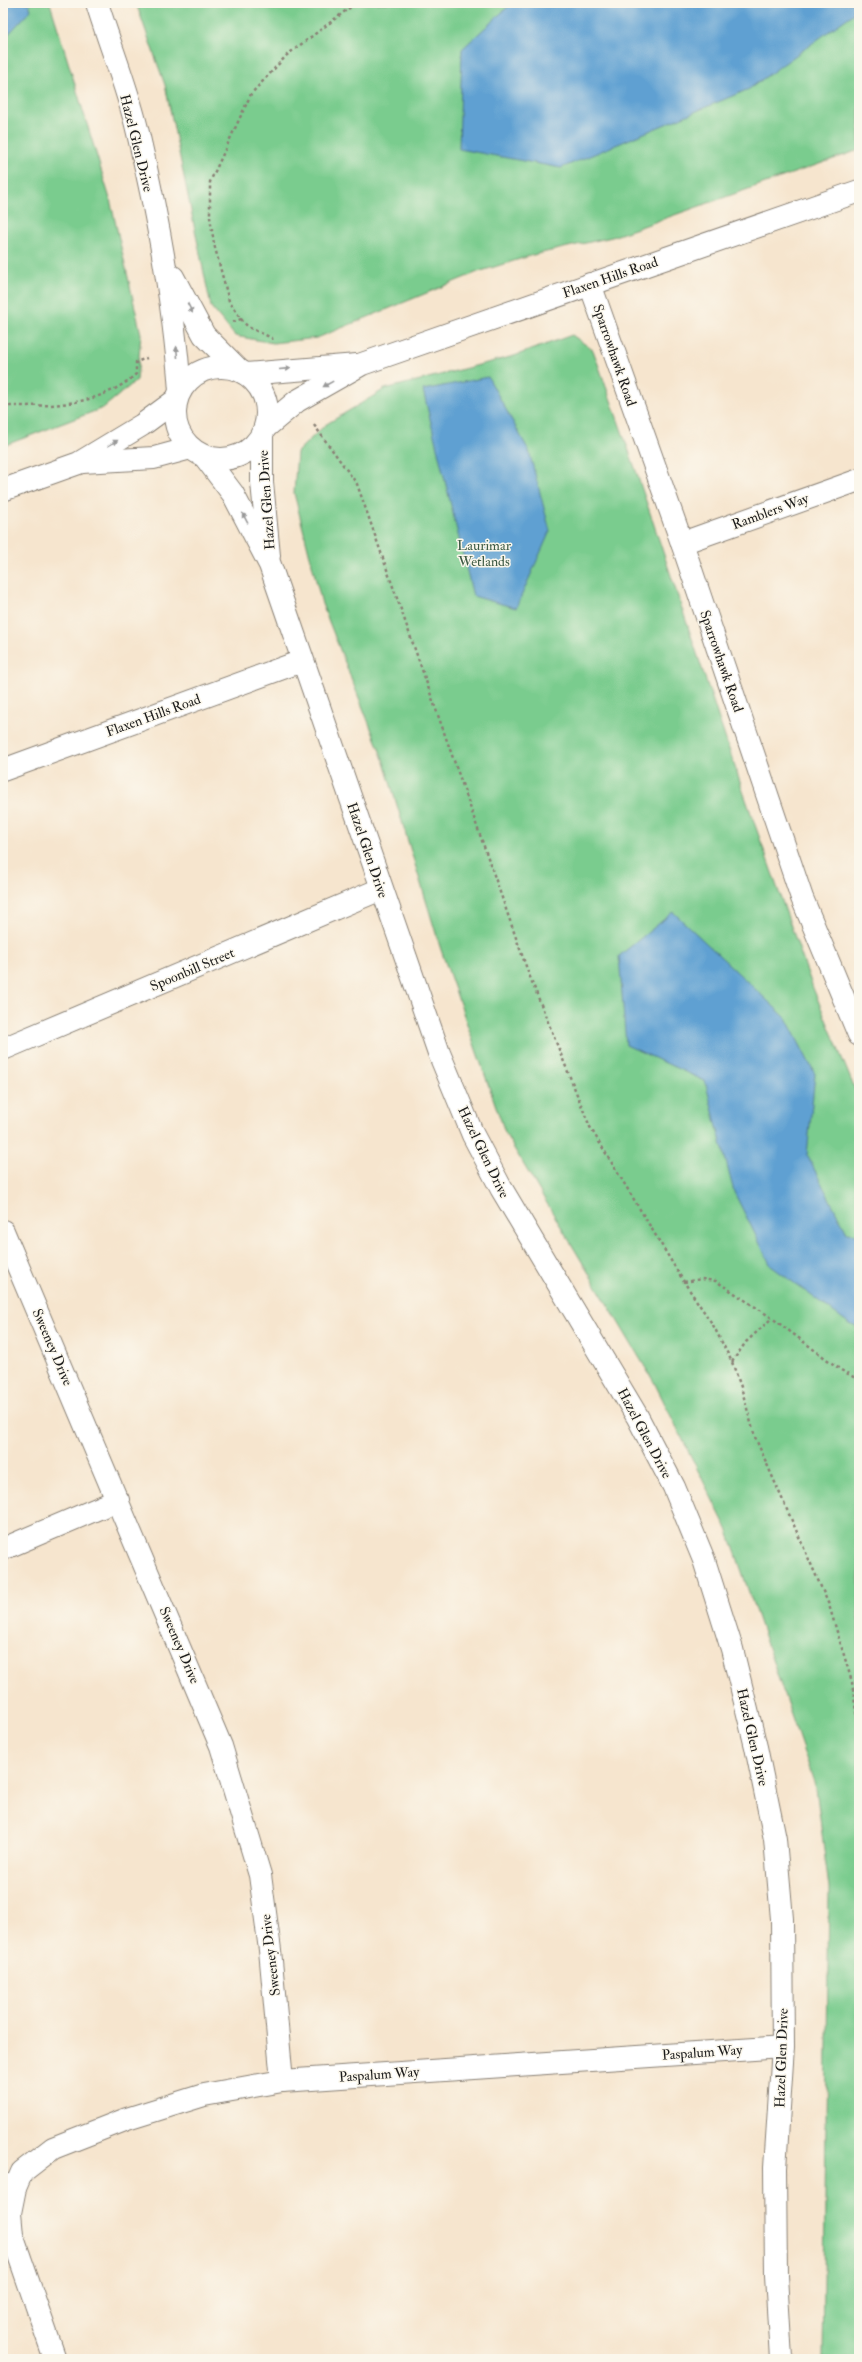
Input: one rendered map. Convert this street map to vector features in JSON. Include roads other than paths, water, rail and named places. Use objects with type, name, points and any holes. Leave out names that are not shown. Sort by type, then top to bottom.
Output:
[{"type":"street","name":"Hazel Glen Drive","points":[[97,3],[138,132],[165,261],[177,347],[178,395]]},
{"type":"street","name":"Flaxen Hills Road","points":[[264,431],[297,401],[362,364],[859,191]]},
{"type":"street","name":"Hazel Glen Drive","points":[[165,261],[204,335],[243,372]]},
{"type":"street","name":"Sparrowhawk Road","points":[[590,284],[682,543],[802,898],[859,1035]]},
{"type":"street","name":"Flaxen Hills Road","points":[[243,372],[362,364]]},
{"type":"street","points":[[3,490],[79,463],[142,425],[178,395],[188,380],[199,372],[212,367],[226,366],[243,372],[257,384],[265,398],[268,412],[264,431],[254,446],[244,454],[231,459],[218,460],[198,452],[182,438],[176,426],[175,413],[178,395]]},
{"type":"street","name":"Hazel Glen Drive","points":[[264,431],[262,482],[270,565]]},
{"type":"street","name":"Hazel Glen Drive","points":[[198,452],[232,494],[270,565],[439,1053],[473,1135],[501,1188],[637,1416],[674,1487],[704,1560],[732,1649],[756,1747],[775,1839],[782,1919],[783,2047],[775,2168],[776,2276],[781,2359]]},
{"type":"street","points":[[79,463],[154,458],[198,452]]},
{"type":"street","name":"Ramblers Way","points":[[682,543],[859,480]]},
{"type":"street","name":"Flaxen Hills Road","points":[[3,770],[302,661]]},
{"type":"street","name":"Spoonbill Street","points":[[3,1049],[381,889]]},
{"type":"street","name":"Sweeney Drive","points":[[3,1231],[199,1692],[221,1746],[244,1816],[262,1890],[270,1950],[282,2081]]},
{"type":"street","points":[[3,1549],[118,1500]]},
{"type":"street","name":"Paspalum Way","points":[[55,2359],[12,2235],[9,2186],[37,2159],[53,2148],[127,2119],[204,2095],[282,2081],[783,2047]]},
{"type":"water","points":[[3,3],[29,3],[31,10],[3,40]]},
{"type":"water","points":[[512,3],[855,3],[853,14],[749,89],[561,168],[459,149],[462,49]]},
{"type":"water","points":[[488,377],[529,451],[550,531],[516,608],[473,596],[423,390]]},
{"type":"water","points":[[673,912],[786,1018],[815,1074],[807,1155],[847,1233],[859,1234],[859,1328],[850,1324],[771,1266],[734,1192],[705,1081],[626,1045],[619,956]]},
{"type":"park label","name":"Laurimar Wetlands","points":[[484,554]]}]
